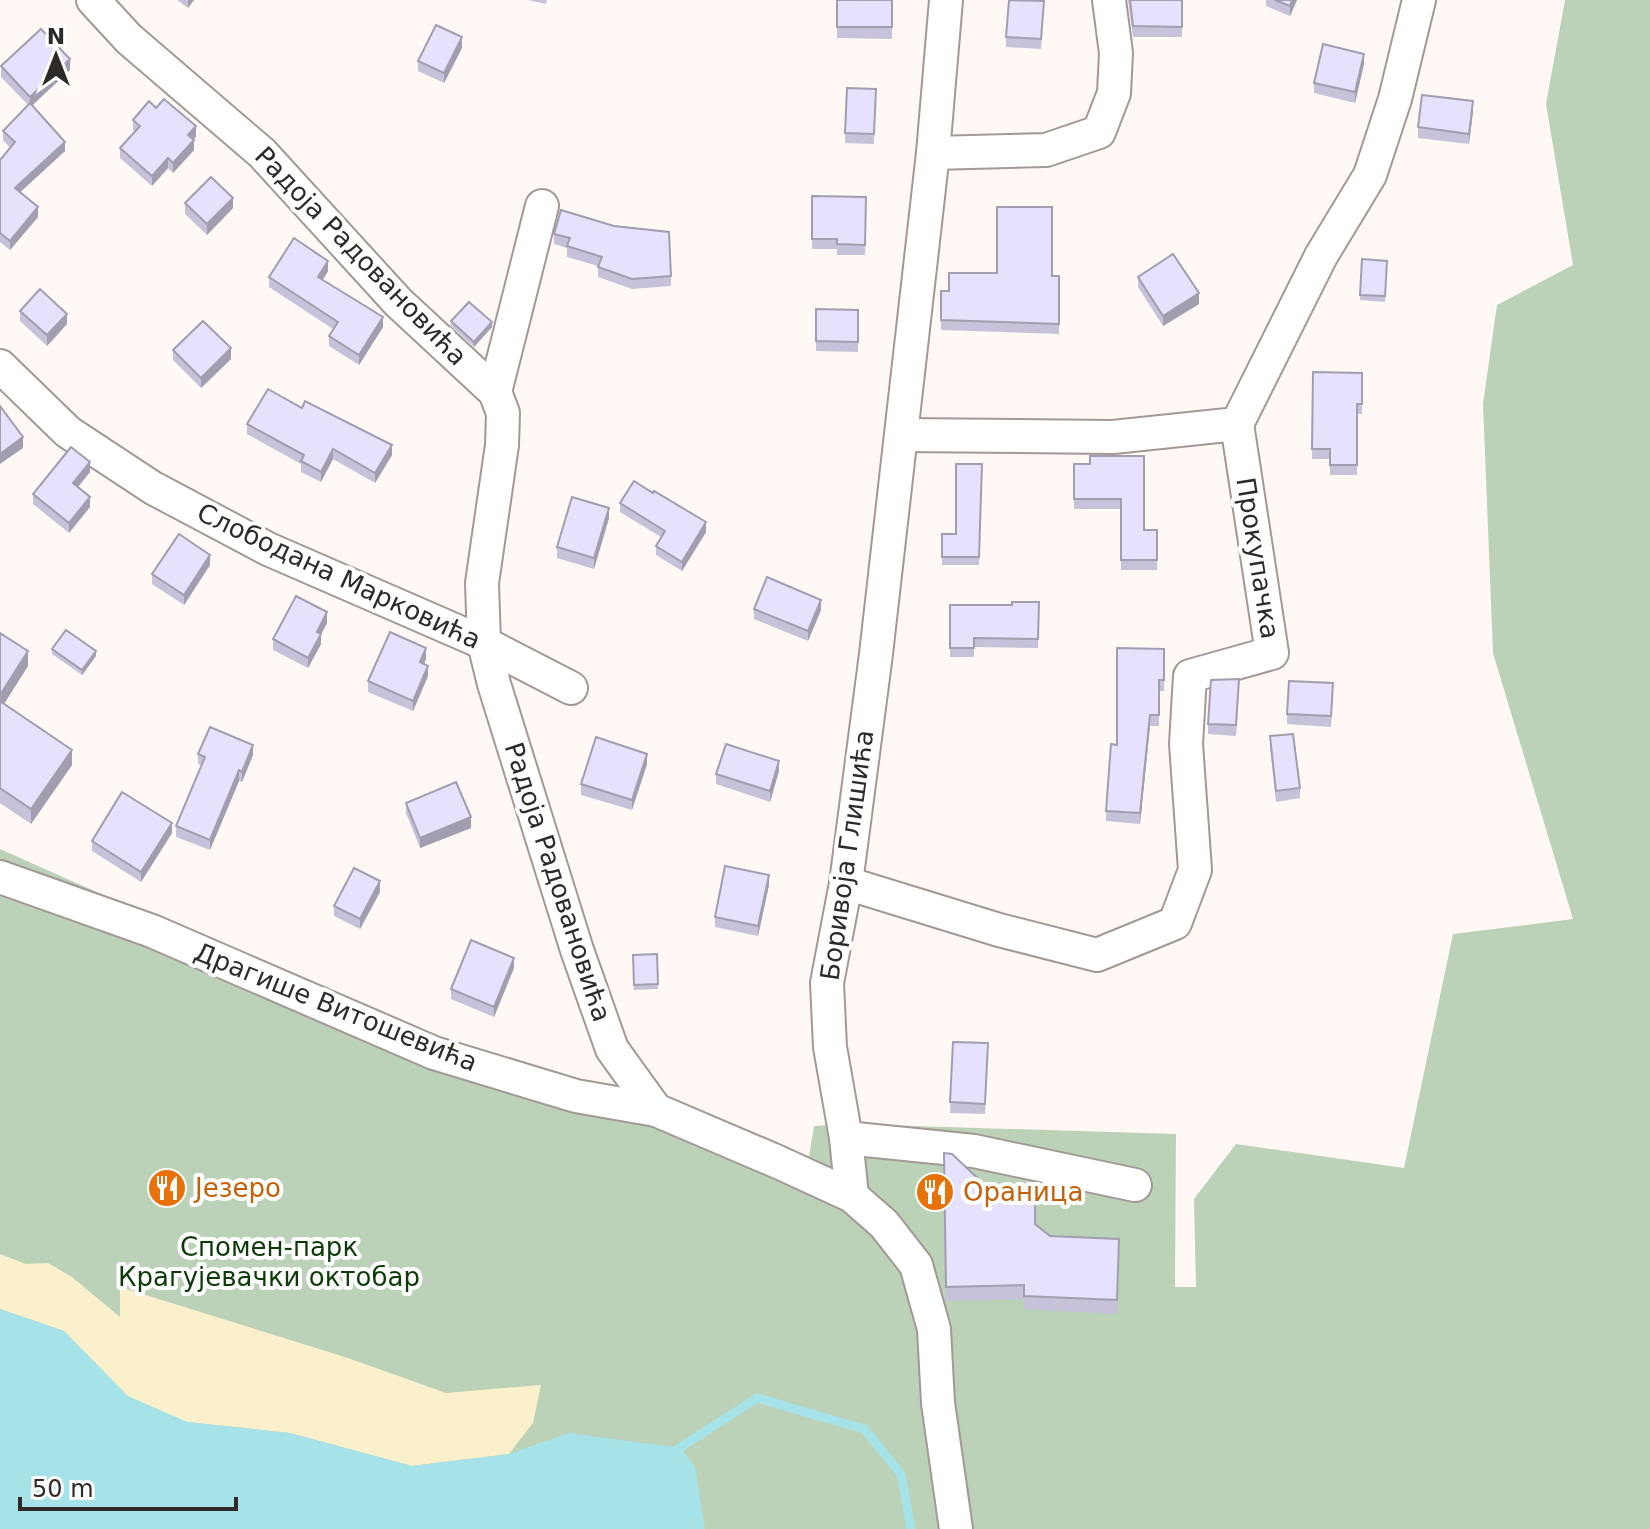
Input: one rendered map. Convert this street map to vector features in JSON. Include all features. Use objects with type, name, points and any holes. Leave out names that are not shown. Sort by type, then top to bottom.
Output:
[{"type":"street","name":"Радоја Радовановића","points":[[93,0],[129,39],[262,153],[398,302],[495,392],[503,413],[502,445],[482,583],[484,643],[577,950],[612,1049],[656,1110]]},
{"type":"street","name":"Боривоја Глишића","points":[[852,1196],[846,1138],[830,1047],[827,983],[846,883],[902,435],[933,153],[946,0]]},
{"type":"street","points":[[933,153],[1046,150],[1099,132],[1114,93],[1116,53],[1109,0]]},
{"type":"street","points":[[902,435],[1113,437],[1237,424],[1321,256],[1370,175],[1395,99],[1419,0]]},
{"type":"street","points":[[495,392],[542,206]]},
{"type":"street","name":"Слободана Марковића","points":[[0,366],[68,432],[153,488],[268,549],[484,643],[571,688]]},
{"type":"street","name":"Прокупачка","points":[[846,883],[999,930],[1097,955],[1175,923],[1195,870],[1186,744],[1190,676],[1272,653],[1237,424]]},
{"type":"street","name":"Драгише Витошевића","points":[[0,877],[152,931],[434,1053],[576,1096],[656,1110],[852,1196]]},
{"type":"street","points":[[846,1138],[974,1151],[1135,1185]]},
{"type":"street","points":[[852,1196],[884,1224],[916,1265],[934,1329],[938,1403],[956,1529]]},
{"type":"green space","name":"Спомен-парк Крагујевачки октобар","points":[[1565,0],[1650,0],[1650,1529],[0,1529],[0,849],[404,1029],[808,1163],[814,1126],[848,1124],[1176,1134],[1175,1287],[1196,1287],[1194,1199],[1236,1144],[1404,1168],[1453,934],[1573,919],[1493,653],[1483,404],[1497,305],[1573,265],[1546,104]]},
{"type":"sand","points":[[0,1254],[26,1264],[48,1263],[72,1277],[120,1317],[120,1287],[348,1358],[446,1393],[541,1385],[533,1423],[509,1454],[412,1466],[290,1433],[187,1422],[128,1397],[64,1331],[0,1309]]},
{"type":"water","points":[[0,1309],[64,1331],[128,1396],[187,1422],[290,1433],[412,1466],[509,1454],[569,1433],[681,1448],[695,1467],[705,1529],[0,1529]]},
{"type":"building","points":[[837,0],[892,0],[892,27],[837,27]]},
{"type":"building","points":[[1009,0],[1044,1],[1041,39],[1006,37]]},
{"type":"building","points":[[1130,0],[1182,0],[1182,27],[1133,26]]},
{"type":"building","points":[[1275,0],[1292,0],[1290,6]]},
{"type":"building","points":[[436,25],[462,37],[444,73],[418,61]]},
{"type":"building","points":[[41,29],[70,59],[30,97],[1,66]]},
{"type":"building","points":[[1323,44],[1364,54],[1355,92],[1314,83]]},
{"type":"building","points":[[847,88],[876,89],[874,134],[845,133]]},
{"type":"building","points":[[1422,95],[1473,101],[1469,134],[1418,127]]},
{"type":"building","points":[[164,99],[196,126],[188,135],[194,140],[173,163],[168,158],[152,176],[120,148],[140,126],[133,120],[149,101],[156,108]]},
{"type":"building","points":[[30,103],[65,142],[15,188],[38,207],[10,241],[0,233],[0,160],[15,142],[3,131]]},
{"type":"building","points":[[211,177],[233,198],[207,224],[185,203]]},
{"type":"building","points":[[812,196],[866,197],[865,245],[837,244],[837,239],[812,239]]},
{"type":"building","points":[[997,207],[1052,207],[1052,276],[1059,276],[1059,324],[941,320],[941,291],[949,291],[949,273],[997,273]]},
{"type":"building","points":[[561,210],[614,226],[669,232],[671,276],[632,279],[598,267],[602,257],[567,246],[570,238],[554,234]]},
{"type":"building","points":[[294,238],[328,261],[318,277],[383,317],[359,355],[329,336],[338,322],[269,277]]},
{"type":"building","points":[[1173,254],[1199,293],[1163,316],[1138,277]]},
{"type":"building","points":[[1362,259],[1387,261],[1385,296],[1360,295]]},
{"type":"building","points":[[40,289],[67,314],[47,335],[20,311]]},
{"type":"building","points":[[469,302],[492,322],[474,342],[451,321]]},
{"type":"building","points":[[816,309],[858,310],[858,342],[816,341]]},
{"type":"building","points":[[203,321],[231,348],[201,378],[173,350]]},
{"type":"building","points":[[1313,372],[1362,373],[1362,404],[1357,404],[1357,465],[1330,465],[1330,449],[1312,449]]},
{"type":"building","points":[[268,389],[302,408],[305,401],[392,445],[375,473],[333,449],[321,472],[301,461],[304,455],[247,424]]},
{"type":"building","points":[[0,406],[23,437],[0,454]]},
{"type":"building","points":[[71,447],[90,462],[73,483],[90,497],[69,523],[33,494]]},
{"type":"building","points":[[1090,456],[1144,456],[1144,530],[1157,530],[1157,560],[1121,560],[1121,499],[1074,499],[1074,464],[1090,464]]},
{"type":"building","points":[[956,464],[982,464],[979,557],[942,557],[942,534],[956,534]]},
{"type":"building","points":[[634,481],[706,522],[682,562],[656,546],[665,531],[620,503]]},
{"type":"building","points":[[572,497],[609,508],[594,558],[557,547]]},
{"type":"building","points":[[179,534],[210,555],[184,595],[152,574]]},
{"type":"building","points":[[767,577],[821,600],[808,631],[754,609]]},
{"type":"building","points":[[296,596],[327,612],[317,632],[321,634],[308,658],[273,639]]},
{"type":"building","points":[[1012,602],[1039,602],[1038,639],[974,638],[974,648],[950,648],[950,605],[1012,605]]},
{"type":"building","points":[[66,630],[96,651],[82,670],[52,649]]},
{"type":"building","points":[[390,632],[426,648],[420,662],[428,666],[413,701],[368,681]]},
{"type":"building","points":[[0,633],[28,651],[0,695]]},
{"type":"building","points":[[1117,648],[1164,649],[1164,680],[1159,680],[1159,715],[1150,715],[1140,813],[1106,811],[1111,744],[1117,745]]},
{"type":"building","points":[[1239,679],[1236,725],[1208,724],[1211,680]]},
{"type":"building","points":[[1289,681],[1333,683],[1331,716],[1287,714]]},
{"type":"building","points":[[0,701],[72,750],[31,809],[0,788]]},
{"type":"building","points":[[210,727],[253,745],[242,772],[239,770],[210,840],[176,826],[205,757],[198,754]]},
{"type":"building","points":[[1293,734],[1300,788],[1276,791],[1270,736]]},
{"type":"building","points":[[596,737],[647,754],[632,800],[581,784]]},
{"type":"building","points":[[726,744],[779,761],[770,791],[716,774]]},
{"type":"building","points":[[456,782],[471,817],[420,838],[406,803]]},
{"type":"building","points":[[122,792],[172,823],[141,872],[92,841]]},
{"type":"building","points":[[725,866],[769,875],[758,926],[715,917]]},
{"type":"building","points":[[354,868],[380,881],[360,919],[334,906]]},
{"type":"building","points":[[471,940],[514,958],[494,1007],[451,989]]},
{"type":"building","points":[[657,954],[658,984],[634,985],[633,955]]},
{"type":"building","points":[[953,1042],[988,1043],[985,1104],[950,1102]]},
{"type":"building","points":[[944,1153],[952,1154],[1004,1203],[1016,1194],[1035,1195],[1035,1224],[1050,1236],[1119,1239],[1117,1300],[1024,1296],[1024,1285],[946,1287]]},
{"type":"waterway","points":[[673,1452],[757,1398],[864,1429],[901,1474],[911,1529]]},
{"type":"place","name":"Језеро","points":[[167,1188]]},
{"type":"place","name":"Ораница","points":[[935,1192]]}]
